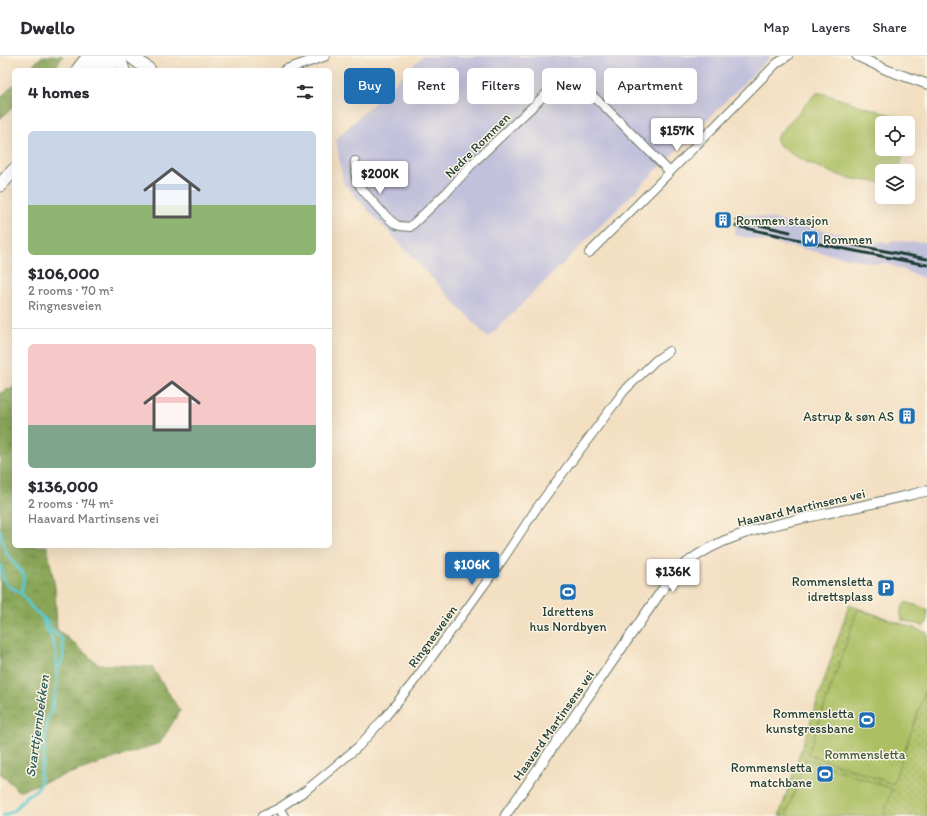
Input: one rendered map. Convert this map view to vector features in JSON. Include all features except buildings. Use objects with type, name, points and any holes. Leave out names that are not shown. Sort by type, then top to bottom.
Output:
[{"type":"highway","points":[[80,68],[89,56]]},
{"type":"highway","points":[[93,68],[103,56]]},
{"type":"highway","points":[[106,68],[117,56],[122,68]]},
{"type":"highway","points":[[131,56],[146,68]]},
{"type":"highway","points":[[0,185],[12,172]]},
{"type":"street","points":[[291,68],[325,56]]},
{"type":"street","points":[[589,253],[779,60],[788,56]]},
{"type":"street","points":[[857,56],[887,70],[927,84]]},
{"type":"street","name":"Nedre Rommen","points":[[355,160],[354,173],[361,188],[397,225],[410,227],[447,192],[475,161],[549,91],[559,85],[571,85],[584,88],[670,172]]},
{"type":"street","name":"Ringnesveien","points":[[262,816],[279,808],[305,791],[359,746],[385,717],[412,684],[451,631],[503,559],[536,509],[624,391],[656,360],[669,351]]},
{"type":"street","name":"Haavard Martinsens vei","points":[[505,816],[663,588],[683,566],[707,549],[741,534],[787,522],[927,491]]},
{"type":"street","points":[[279,808],[284,816]]},
{"type":"shaded area","points":[[423,56],[771,56],[488,338],[343,183],[336,139],[373,104],[395,104],[395,83],[403,75],[403,104],[459,104],[459,68],[410,68]]},
{"type":"shaded area","points":[[738,213],[779,220],[889,244],[890,241],[927,242],[927,279],[886,263],[877,264],[734,235]]},
{"type":"green space","points":[[42,56],[63,56],[54,68],[30,68]]},
{"type":"green space","points":[[12,86],[12,108],[0,119],[0,98]]},
{"type":"green space","points":[[821,93],[894,116],[875,116],[875,156],[902,156],[901,164],[875,164],[875,182],[848,178],[809,163],[780,146],[776,141],[777,136],[814,95]]},
{"type":"green space","points":[[12,388],[12,548],[47,548],[55,587],[57,629],[98,664],[152,667],[180,711],[160,743],[18,791],[0,773],[0,393]]},
{"type":"green space","points":[[906,602],[927,609],[927,623],[924,626],[902,620],[901,610]]},
{"type":"green space","name":"Rommensletta","points":[[849,605],[927,633],[927,816],[779,816]]},
{"type":"green space","name":"Rommensletta kunstgressbane","points":[[858,609],[927,633],[927,686],[893,784],[808,754]]},
{"type":"green space","name":"Rommensletta matchbane","points":[[806,759],[892,789],[883,816],[786,816]]},
{"type":"waterway","name":"Svarttjernbekken","points":[[0,530],[6,553],[24,575],[21,593]]},
{"type":"waterway","name":"Svarttjernbekken","points":[[0,565],[3,578],[7,585],[21,593],[31,607],[42,617],[46,629],[51,636],[56,652],[57,684],[51,712],[47,719],[40,785],[33,793],[27,795],[15,810],[3,816]]},
{"type":"waterway","name":"Svarttjernbekken","points":[[44,618],[49,624],[50,629],[63,641],[63,658],[57,668]]},
{"type":"railway","points":[[737,220],[790,232]]},
{"type":"railway","points":[[736,226],[927,265]]},
{"type":"railway","points":[[833,241],[927,259]]},
{"type":"place","name":"Rommen stasjon","points":[[723,220]]},
{"type":"place","name":"Rommen","points":[[810,239]]},
{"type":"place","name":"Astrup & søn AS","points":[[907,416]]},
{"type":"place","name":"Rommensletta idrettsplass","points":[[886,588]]},
{"type":"place","name":"Idrettens hus Nordbyen","points":[[568,592]]},
{"type":"place","name":"Rommensletta kunstgressbane","points":[[867,720]]},
{"type":"place","name":"Rommensletta matchbane","points":[[825,774]]}]
